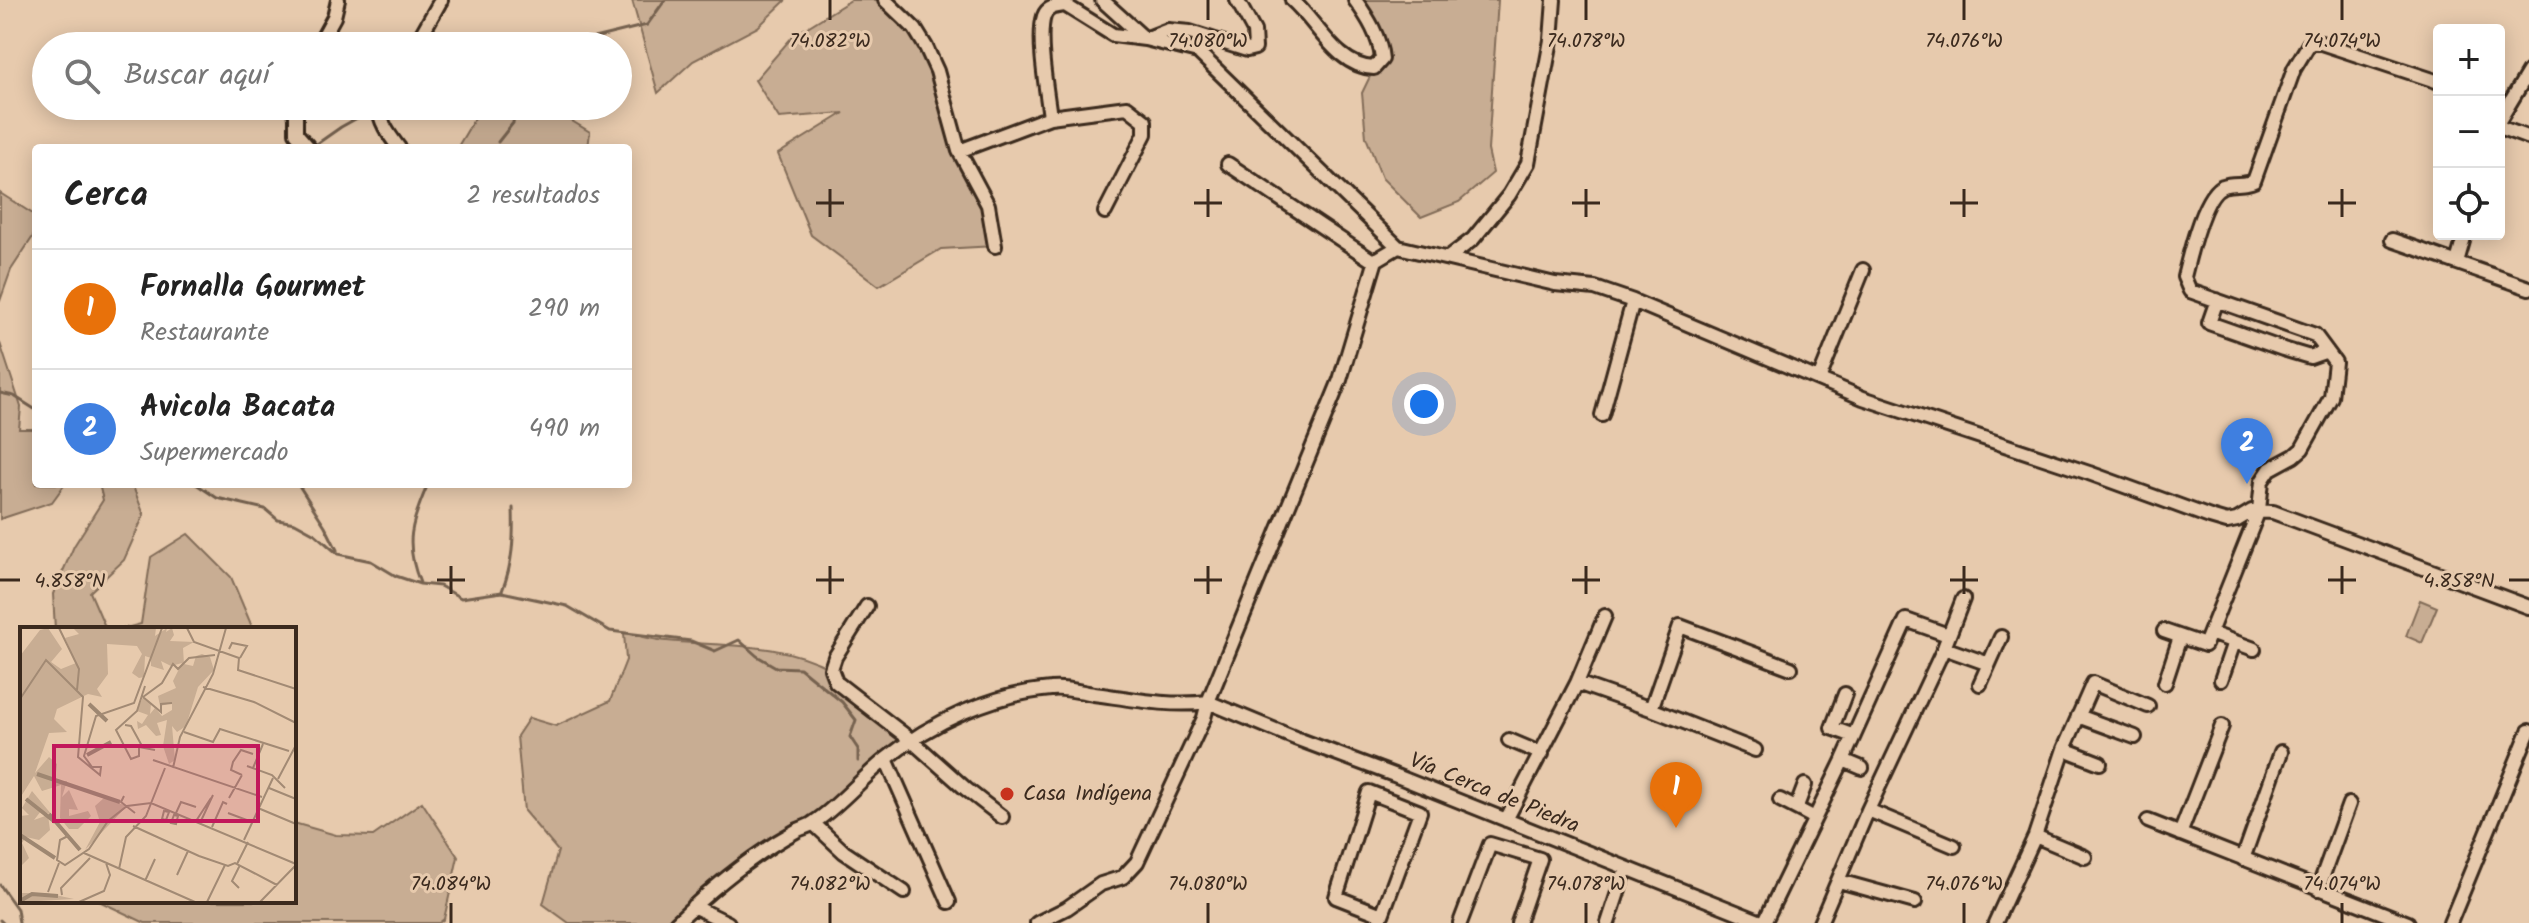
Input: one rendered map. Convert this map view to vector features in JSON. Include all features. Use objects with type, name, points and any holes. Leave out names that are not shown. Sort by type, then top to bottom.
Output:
[{"type":"street","points":[[326,32],[338,0]]},
{"type":"street","points":[[423,32],[441,0]]},
{"type":"street","points":[[885,0],[915,29],[926,47],[942,88],[959,151],[988,205],[995,246]]},
{"type":"street","points":[[1102,0],[1145,39]]},
{"type":"street","points":[[1145,39],[1168,30],[1190,32],[1247,50],[1255,48],[1254,31],[1237,0]]},
{"type":"street","points":[[1292,0],[1335,49],[1363,68],[1374,68],[1382,59],[1381,52],[1370,22],[1355,0]]},
{"type":"street","points":[[1448,258],[1473,239],[1509,195],[1528,163],[1551,40],[1554,0]]},
{"type":"street","points":[[1050,117],[1042,50],[1044,15],[1051,8],[1065,5],[1113,35],[1198,52],[1398,247],[1555,284],[1595,288],[1633,301],[1863,398],[2210,517],[2227,522],[2259,510],[2273,512],[2529,607]]},
{"type":"street","points":[[2164,631],[2205,645],[2259,510],[2262,481],[2270,469],[2302,449],[2331,397],[2335,362],[2315,335],[2190,291],[2184,277],[2194,239],[2212,193],[2223,186],[2254,181],[2294,69],[2309,44],[2318,42],[2433,80]]},
{"type":"street","points":[[2505,111],[2529,71]]},
{"type":"street","points":[[959,151],[1050,117],[1127,107],[1145,121],[1145,134],[1105,212]]},
{"type":"street","points":[[296,120],[296,133],[306,144]]},
{"type":"street","points":[[382,120],[396,144]]},
{"type":"street","points":[[2505,129],[2529,138]]},
{"type":"street","points":[[1228,164],[1370,259],[1376,260],[1398,247]]},
{"type":"street","points":[[1471,264],[1473,239]]},
{"type":"street","points":[[2392,240],[2529,288]]},
{"type":"street","points":[[2457,262],[2463,240]]},
{"type":"street","points":[[1037,923],[1067,908],[1101,884],[1123,877],[1137,862],[1204,718],[1340,380],[1376,260]]},
{"type":"street","points":[[1819,379],[1863,270]]},
{"type":"street","points":[[2217,300],[2209,323],[2310,357],[2327,351]]},
{"type":"street","points":[[1602,415],[1633,301]]},
{"type":"street","points":[[1820,923],[1868,810],[1944,648],[1963,599]]},
{"type":"street","points":[[867,606],[835,657],[831,669],[836,682],[1002,817]]},
{"type":"street","points":[[1506,820],[1577,683],[1605,616]]},
{"type":"street","points":[[1764,923],[1906,620],[1948,635]]},
{"type":"street","points":[[1651,709],[1680,626],[1791,668]]},
{"type":"street","points":[[2210,633],[2254,649]]},
{"type":"street","points":[[1980,684],[2001,637]]},
{"type":"street","points":[[2165,683],[2180,637]]},
{"type":"street","points":[[2221,680],[2234,642]]},
{"type":"street","points":[[1944,648],[1989,664]]},
{"type":"street","points":[[1577,683],[1755,750]]},
{"type":"street","points":[[1995,923],[2035,836],[2064,749],[2093,683],[2148,706]]},
{"type":"street","points":[[676,923],[742,866],[813,823],[911,740],[971,709],[1028,692],[1055,688],[1134,700],[1191,704],[1208,702]]},
{"type":"street","points":[[1845,694],[1832,728],[1854,736]]},
{"type":"street","name":"Vía Cerca de Piedra","points":[[1208,702],[1764,923]]},
{"type":"street","points":[[2078,716],[2135,737]]},
{"type":"street","points":[[2180,834],[2222,726]]},
{"type":"street","points":[[2450,923],[2524,759],[2529,731]]},
{"type":"street","points":[[1509,740],[1542,754]]},
{"type":"street","points":[[2064,749],[2100,763]]},
{"type":"street","points":[[2243,859],[2281,752]]},
{"type":"street","points":[[886,759],[949,902]]},
{"type":"street","points":[[1843,760],[1862,768]]},
{"type":"street","points":[[1395,802],[1402,779]]},
{"type":"street","points":[[1797,806],[1805,785]]},
{"type":"street","points":[[1369,792],[1395,802],[1420,812],[1382,915],[1336,897],[1369,792]]},
{"type":"street","points":[[1780,800],[1797,806],[1815,818]]},
{"type":"street","points":[[2318,889],[2349,804]]},
{"type":"street","points":[[1868,810],[1954,846]]},
{"type":"street","points":[[2148,821],[2408,923]]},
{"type":"street","points":[[813,823],[844,852],[904,892]]},
{"type":"street","points":[[1527,855],[1536,832]]},
{"type":"street","points":[[2035,836],[2085,857]]},
{"type":"street","points":[[1460,923],[1490,844],[1540,859],[1518,923]]},
{"type":"street","points":[[1608,923],[1626,868]]},
{"type":"street","points":[[1839,881],[1915,902]]},
{"type":"street","points":[[693,906],[728,923]]},
{"type":"shaded area","points":[[632,0],[786,0],[758,27],[693,61],[658,93]]},
{"type":"shaded area","points":[[851,0],[885,0],[915,29],[988,205],[995,246],[941,249],[879,286],[811,235],[778,154],[844,113],[779,118],[755,80],[793,36]]},
{"type":"shaded area","points":[[1355,0],[1498,0],[1488,150],[1493,173],[1459,202],[1421,217],[1382,178],[1366,137],[1362,93],[1382,59]]},
{"type":"shaded area","points":[[474,120],[570,120],[590,132],[588,144],[459,144]]},
{"type":"shaded area","points":[[0,193],[32,213],[32,238],[11,270],[0,301]]},
{"type":"shaded area","points":[[0,343],[21,407],[19,429],[32,429],[32,488],[62,488],[52,502],[0,519]]},
{"type":"shaded area","points":[[100,488],[134,488],[144,515],[124,560],[90,592],[105,627],[55,627],[53,594],[74,546],[103,500]]},
{"type":"shaded area","points":[[188,534],[231,577],[252,627],[130,627],[141,624],[151,557]]},
{"type":"shaded area","points":[[2420,600],[2437,607],[2422,643],[2406,636]]},
{"type":"shaded area","points":[[624,633],[661,640],[771,649],[811,660],[831,669],[836,682],[911,740],[676,923],[569,923],[543,904],[558,851],[524,811],[517,736],[529,718],[556,726],[610,701],[626,660]]},
{"type":"shaded area","points":[[422,802],[458,857],[444,919],[439,923],[145,923],[103,903],[296,903],[296,824],[336,835],[373,836]]},
{"type":"waterway","points":[[618,32],[647,25],[665,0]]},
{"type":"waterway","points":[[289,120],[291,128]]},
{"type":"waterway","points":[[317,144],[354,120]]},
{"type":"waterway","points":[[498,142],[513,120]]},
{"type":"waterway","points":[[294,139],[296,144]]},
{"type":"waterway","points":[[0,393],[14,396],[32,407]]},
{"type":"waterway","points":[[202,488],[217,498],[265,509],[278,520],[295,523],[315,534],[338,554],[371,561],[396,576],[420,584],[440,586],[461,598],[502,592],[567,606],[610,631],[691,641],[715,651],[739,640],[776,667],[800,668],[842,702],[856,720],[850,737],[858,749],[858,761]]},
{"type":"waterway","points":[[301,488],[337,550]]},
{"type":"waterway","points":[[420,583],[411,544],[417,510],[426,488]]},
{"type":"waterway","points":[[502,591],[512,550],[513,508]]},
{"type":"waterway","points":[[0,885],[17,909],[19,923]]},
{"type":"waterway","points":[[0,920],[3,923]]},
{"type":"place","name":"Avicola Bacata","points":[[2247,484]]},
{"type":"place","name":"Casa Indígena","points":[[1007,794]]},
{"type":"place","name":"Fornalla Gourmet","points":[[1676,828]]}]
